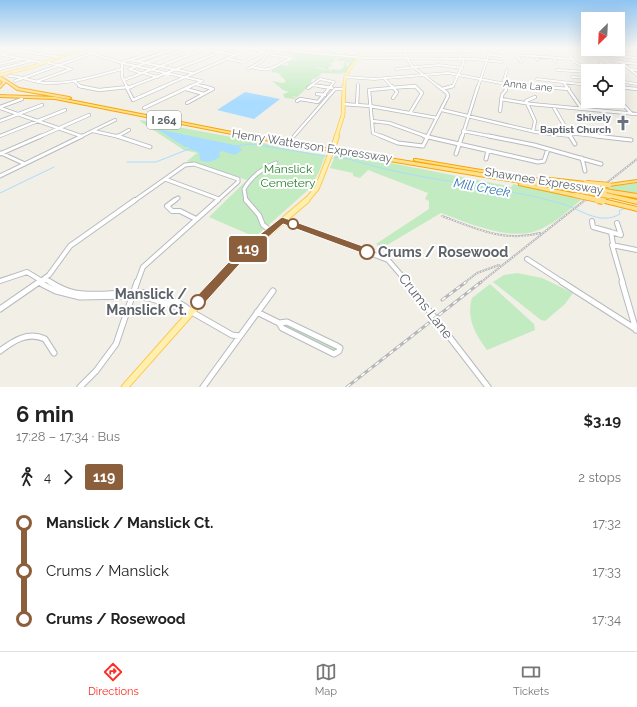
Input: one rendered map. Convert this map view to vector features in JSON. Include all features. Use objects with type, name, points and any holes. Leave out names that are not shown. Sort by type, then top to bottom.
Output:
[{"type":"highway","points":[[0,78],[5,83],[0,87]]},
{"type":"highway","points":[[0,78],[18,89],[68,99]]},
{"type":"highway","name":"Henry Watterson Expressway","points":[[0,95],[68,99],[233,130],[452,166]]},
{"type":"highway","name":"Henry Watterson Expressway","points":[[68,99],[252,137],[580,189],[637,202]]},
{"type":"highway","points":[[452,166],[609,185],[637,181]]},
{"type":"highway","name":"Shawnee Expressway","points":[[452,166],[580,189],[637,196]]},
{"type":"highway","points":[[461,171],[637,209]]},
{"type":"main road","points":[[0,78],[34,66]]},
{"type":"main road","points":[[125,387],[190,311],[238,259],[301,205],[317,188],[341,125],[345,77],[353,66]]},
{"type":"street","points":[[0,69],[10,66]]},
{"type":"street","points":[[15,81],[56,66]]},
{"type":"street","points":[[36,82],[71,70],[62,66]]},
{"type":"street","points":[[137,66],[202,81],[144,108]]},
{"type":"street","points":[[137,66],[129,69],[159,77]]},
{"type":"street","points":[[124,80],[160,66]]},
{"type":"street","points":[[160,66],[193,74]]},
{"type":"street","points":[[75,82],[80,86],[97,90],[128,88],[186,66]]},
{"type":"street","points":[[9,76],[36,82],[75,82],[122,69],[122,77],[133,100],[210,66]]},
{"type":"street","points":[[248,69],[252,67],[270,70],[277,66]]},
{"type":"street","points":[[396,69],[426,66]]},
{"type":"street","points":[[442,89],[452,87],[462,68],[448,66]]},
{"type":"street","points":[[456,154],[485,66]]},
{"type":"street","points":[[626,66],[637,75]]},
{"type":"street","points":[[410,113],[422,93],[414,86],[369,90],[372,122],[375,134],[398,143],[422,147],[442,110],[448,95],[414,67]]},
{"type":"street","points":[[629,69],[637,70]]},
{"type":"street","points":[[500,110],[501,99],[506,90],[504,83],[507,70]]},
{"type":"street","points":[[557,70],[581,72]]},
{"type":"street","name":"Anna Lane","points":[[345,77],[373,80],[446,73],[504,83],[569,89]]},
{"type":"street","points":[[572,77],[581,78]]},
{"type":"street","points":[[299,100],[309,99],[318,102],[334,82],[320,79],[308,88]]},
{"type":"street","points":[[385,79],[397,92],[393,98]]},
{"type":"street","points":[[537,79],[581,84]]},
{"type":"street","points":[[625,82],[637,84]]},
{"type":"street","points":[[564,83],[582,109]]},
{"type":"street","points":[[187,103],[213,89],[195,84]]},
{"type":"street","points":[[357,105],[358,84]]},
{"type":"street","points":[[311,86],[343,89]]},
{"type":"street","points":[[625,88],[637,89]]},
{"type":"street","points":[[185,89],[204,94]]},
{"type":"street","points":[[294,136],[335,89]]},
{"type":"street","points":[[317,94],[325,95]]},
{"type":"street","points":[[527,103],[527,100],[535,97]]},
{"type":"street","points":[[0,107],[22,99]]},
{"type":"street","points":[[501,99],[553,106],[637,114]]},
{"type":"street","points":[[527,103],[535,121],[532,131]]},
{"type":"street","points":[[343,104],[370,106],[437,118]]},
{"type":"street","points":[[0,121],[42,105]]},
{"type":"street","points":[[553,106],[575,144]]},
{"type":"street","points":[[625,106],[632,114]]},
{"type":"street","points":[[0,107],[81,136]]},
{"type":"street","points":[[0,136],[65,110]]},
{"type":"street","points":[[442,110],[469,115],[532,131],[631,140]]},
{"type":"street","points":[[1,154],[89,115]]},
{"type":"street","points":[[0,176],[115,120]]},
{"type":"street","points":[[372,122],[391,123],[414,133],[428,137],[541,162],[545,159],[548,149]]},
{"type":"street","points":[[94,130],[118,136],[150,147]]},
{"type":"street","points":[[118,136],[129,130]]},
{"type":"street","points":[[463,131],[548,149],[601,164]]},
{"type":"street","points":[[486,159],[488,151]]},
{"type":"street","points":[[1,154],[25,164]]},
{"type":"street","points":[[582,158],[585,171]]},
{"type":"street","points":[[0,309],[42,281],[51,273],[70,246],[188,164],[234,177],[239,181],[143,267],[116,344],[96,371],[80,387]]},
{"type":"street","points":[[270,230],[263,226],[259,215],[246,201],[244,190],[247,184],[265,167],[276,164]]},
{"type":"street","points":[[165,179],[219,199]]},
{"type":"street","points":[[178,198],[167,206],[172,211],[180,211],[196,219]]},
{"type":"street","name":"Crums Lane","points":[[282,220],[388,260],[402,275],[488,387]]},
{"type":"street","points":[[592,221],[593,227],[621,235],[617,223]]},
{"type":"street","points":[[611,232],[637,330]]},
{"type":"street","points":[[613,244],[637,250]]},
{"type":"street","points":[[527,259],[637,330]]},
{"type":"street","points":[[0,281],[27,272],[42,281],[42,284],[48,288],[70,297],[93,298],[134,293],[159,300],[182,311],[190,311],[232,335],[240,336]]},
{"type":"street","points":[[203,387],[273,291]]},
{"type":"street","points":[[257,312],[279,323],[282,328],[334,354],[339,351],[340,348],[337,346],[287,322],[279,323]]},
{"type":"street","points":[[0,351],[14,341],[32,336],[45,339],[54,353]]},
{"type":"green space","points":[[331,66],[328,68],[330,70],[329,71],[345,74],[322,73],[317,78],[312,79],[311,84],[297,97],[292,96],[297,99],[285,98],[283,94],[289,92],[283,90],[272,81],[283,83],[286,81],[278,73],[271,72],[277,67]]},
{"type":"green space","points":[[344,67],[349,67],[345,73],[332,72],[331,69],[340,70]]},
{"type":"green space","name":"Manslick Cemetery","points":[[140,120],[325,156],[319,172],[308,190],[255,237],[209,217],[247,180],[187,161],[197,153],[184,150]]},
{"type":"green space","points":[[344,155],[512,187],[513,184],[583,198],[552,223],[530,233],[504,233],[477,226],[441,213],[382,248],[376,244],[429,209],[429,201],[425,199],[428,193],[368,170],[360,178],[353,176],[353,173],[330,168],[335,156]]},
{"type":"green space","points":[[637,183],[637,194],[602,189],[608,187]]},
{"type":"green space","points":[[517,273],[542,278],[573,293],[565,304],[545,321],[541,320],[493,282],[504,275]]},
{"type":"green space","points":[[490,284],[534,324],[535,330],[487,350],[475,332],[471,319],[470,305],[472,298]]},
{"type":"green space","points":[[285,323],[337,350],[333,351],[283,326]]},
{"type":"water","points":[[245,92],[280,99],[254,119],[217,110]]},
{"type":"water","points":[[157,129],[239,146],[242,150],[235,155],[222,151],[219,153],[220,156],[216,160],[208,162],[203,161],[200,160],[199,152],[189,149],[189,147],[185,147]]},
{"type":"waterway","name":"Mill Creek","points":[[236,146],[251,144],[326,156]]},
{"type":"waterway","name":"Mill Creek","points":[[127,162],[156,162],[189,149]]},
{"type":"waterway","name":"Mill Creek","points":[[334,158],[341,157],[394,171],[498,189],[540,198],[560,203],[597,217],[612,217],[620,214],[619,211],[625,208]]},
{"type":"waterway","name":"Mill Creek","points":[[0,193],[54,167]]},
{"type":"railway","points":[[480,283],[637,159]]},
{"type":"railway","points":[[442,216],[490,233],[514,236],[527,236],[540,233]]},
{"type":"railway","points":[[464,283],[477,273],[499,265]]},
{"type":"railway","points":[[442,300],[466,282]]},
{"type":"railway","points":[[347,387],[481,282]]},
{"type":"bus line","name":"119","points":[[198,302],[244,253],[282,220],[367,252]]},
{"type":"place","name":"Shively Baptist Church","points":[[623,123]]},
{"type":"place","name":"Crums / Rosewood","points":[[367,252]]},
{"type":"place","name":"Manslick / Manslick Ct.","points":[[198,302]]}]
